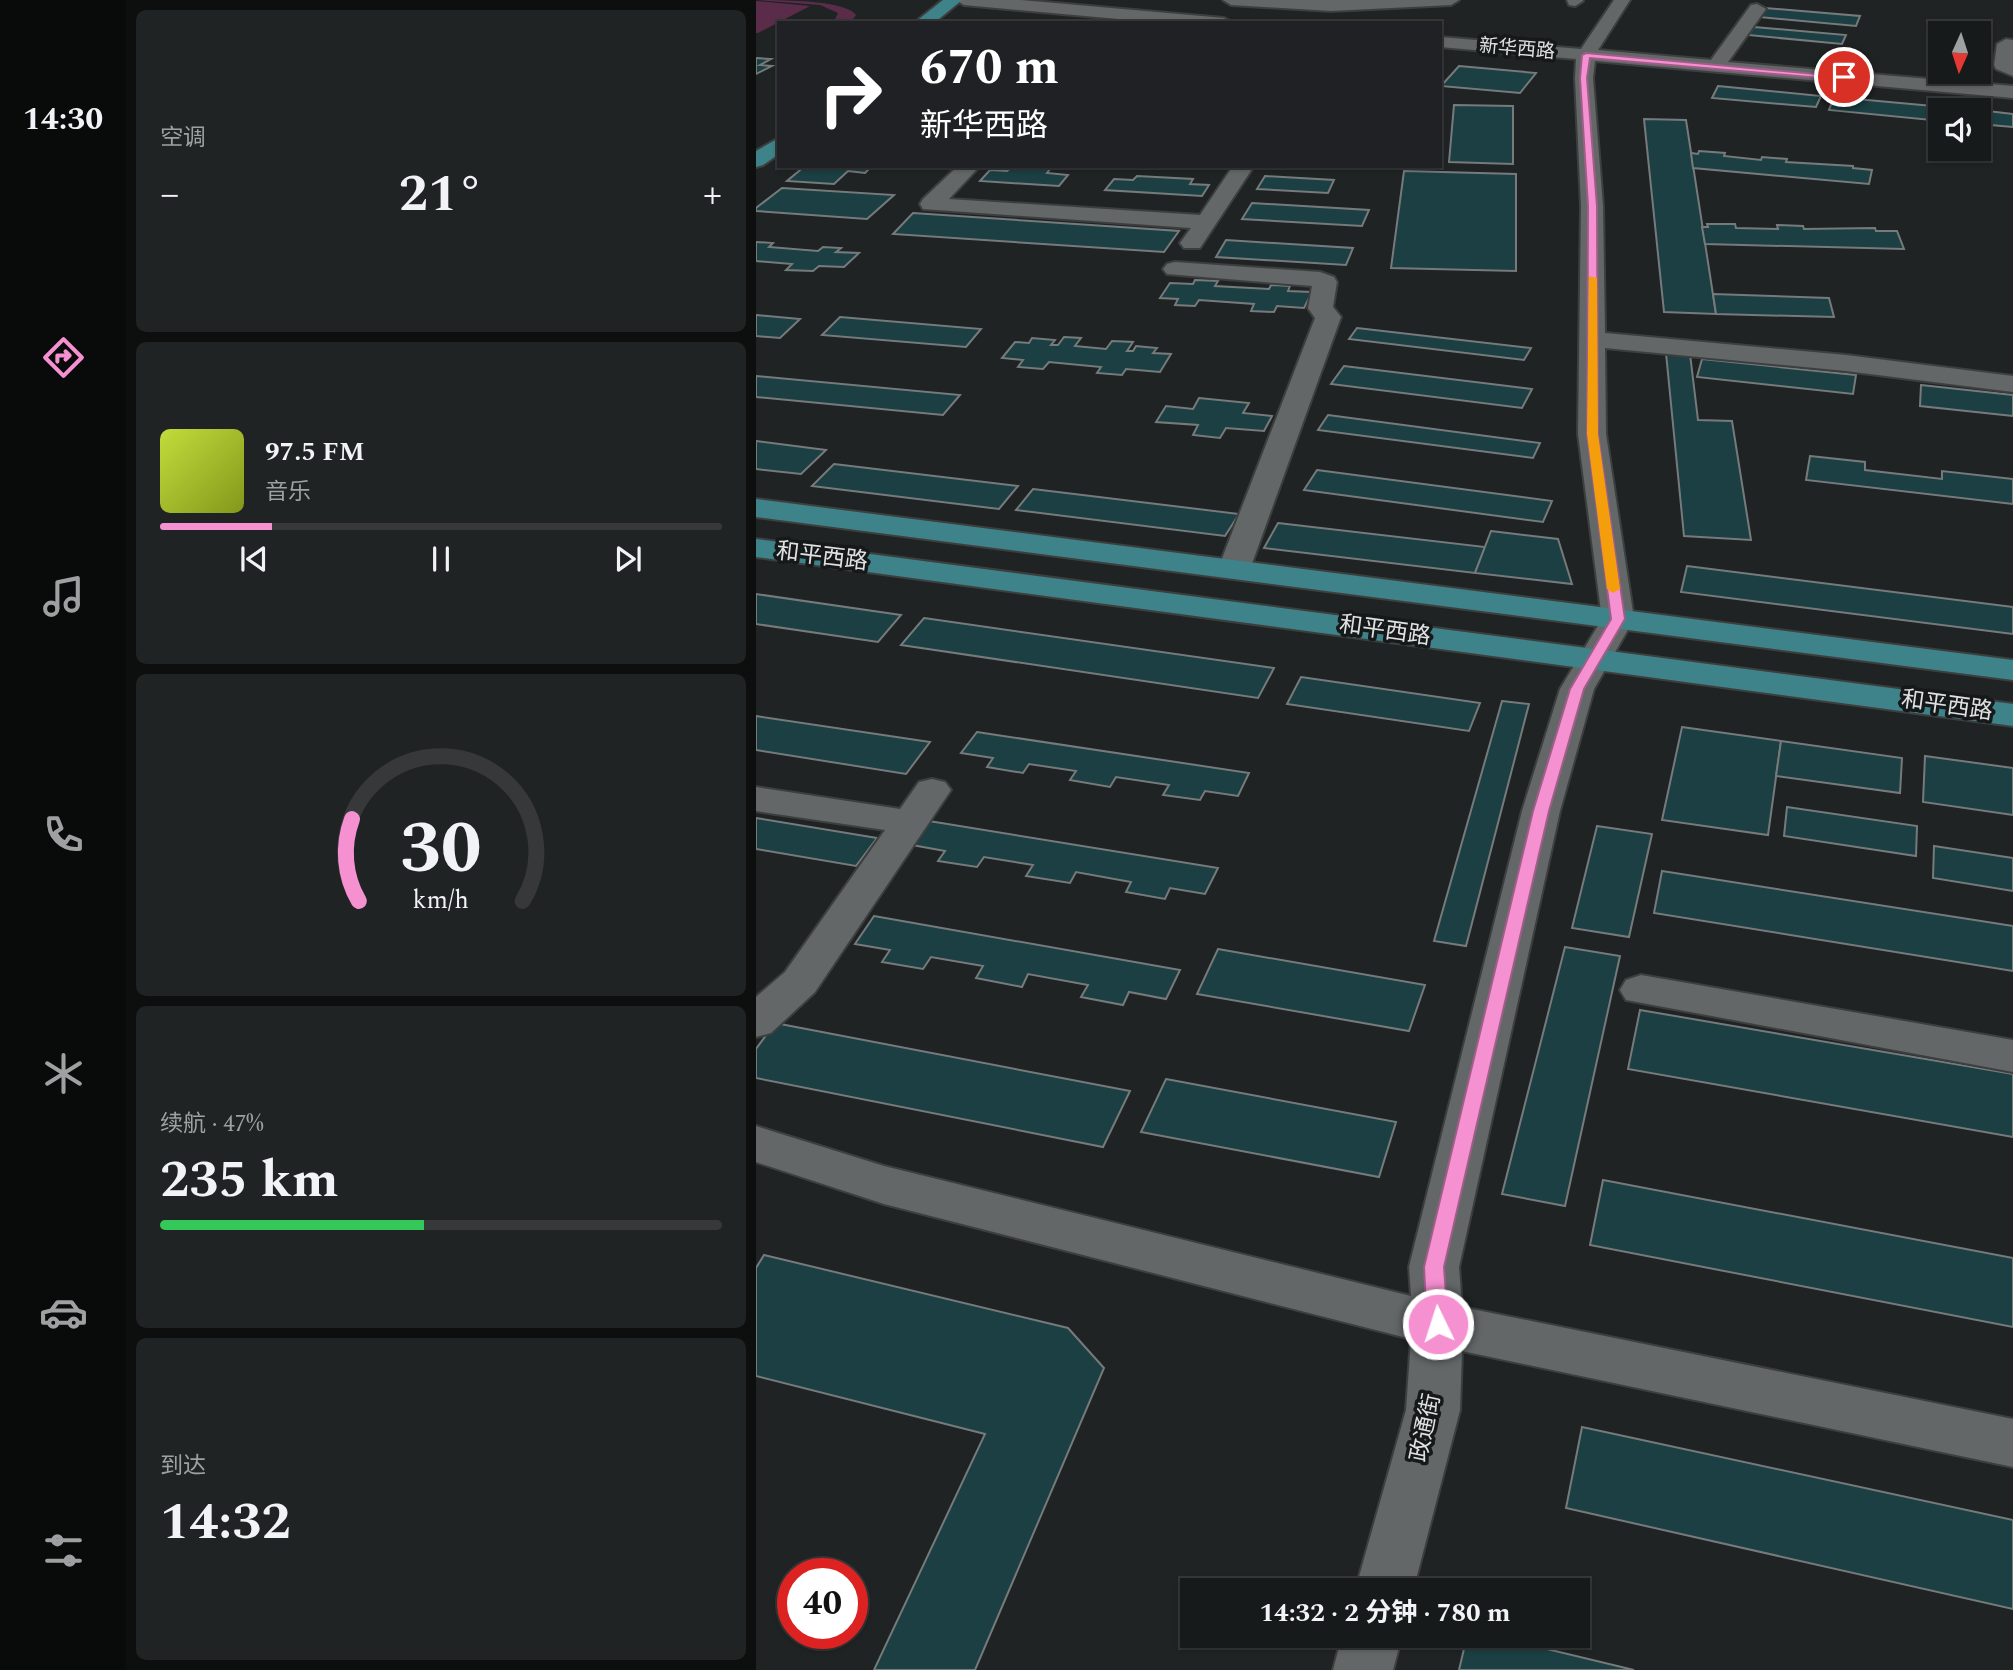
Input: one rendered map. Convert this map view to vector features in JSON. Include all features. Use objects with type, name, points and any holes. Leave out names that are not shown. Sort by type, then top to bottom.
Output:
[{"type":"main road","points":[[926,21],[954,0]]},
{"type":"main road","points":[[941,21],[967,0]]},
{"type":"main road","points":[[756,147],[777,131]]},
{"type":"main road","points":[[756,161],[777,145]]},
{"type":"main road","name":"和平西路","points":[[756,508],[2013,670]]},
{"type":"main road","name":"和平西路","points":[[756,548],[2013,715]]},
{"type":"street","points":[[967,0],[1203,21],[1233,0],[1331,6],[1451,0]]},
{"type":"street","points":[[1618,619],[1592,434],[1592,206],[1584,78],[1586,55],[1622,0]]},
{"type":"street","points":[[1054,21],[1070,9]]},
{"type":"street","points":[[1716,66],[1757,9]]},
{"type":"street","name":"新华西路","points":[[1449,42],[1716,66],[1928,78]]},
{"type":"street","points":[[2013,45],[2006,44],[2003,65],[2013,70]]},
{"type":"street","name":"新华西路","points":[[1986,84],[2013,92]]},
{"type":"street","points":[[968,168],[931,204],[1206,222]]},
{"type":"street","points":[[1234,569],[1328,317],[1320,308],[1325,282],[1320,279],[1175,268],[1243,168]]},
{"type":"street","points":[[1592,339],[1846,363],[2013,384]]},
{"type":"street","name":"政通街","points":[[1388,1578],[1433,1410],[1438,1324],[1434,1267],[1541,811],[1577,689],[1618,619]]},
{"type":"street","points":[[756,799],[921,806],[800,982],[756,1022]]},
{"type":"street","points":[[1641,990],[2013,1056]]},
{"type":"street","points":[[756,1144],[884,1185],[1438,1324],[2013,1443]]},
{"type":"street","points":[[1363,1670],[1369,1648]]},
{"type":"shaded area","points":[[757,0],[826,4],[850,10],[856,15],[852,21],[834,21],[838,13],[820,5]]},
{"type":"shaded area","points":[[756,1],[810,6],[777,21],[756,33]]},
{"type":"building","points":[[1765,8],[1860,16],[1856,26],[1759,17]]},
{"type":"building","points":[[1754,27],[1846,35],[1842,44],[1748,35]]},
{"type":"building","points":[[756,58],[771,59],[760,65],[772,66],[756,74]]},
{"type":"building","points":[[1459,66],[1536,73],[1520,93],[1442,85]]},
{"type":"building","points":[[1718,86],[1821,96],[1816,107],[1712,98]]},
{"type":"building","points":[[1834,97],[1928,106],[1928,120],[1829,110]]},
{"type":"building","points":[[1454,105],[1513,106],[1513,164],[1449,162]]},
{"type":"building","points":[[1991,111],[2013,114],[2013,127],[1991,125]]},
{"type":"building","points":[[1644,119],[1686,120],[1716,314],[1664,312]]},
{"type":"building","points":[[1699,151],[1725,153],[1724,156],[1761,160],[1762,157],[1787,159],[1786,162],[1853,166],[1872,170],[1869,184],[1693,168],[1691,153],[1698,154]]},
{"type":"building","points":[[803,168],[870,168],[865,173],[848,171],[834,184],[787,181]]},
{"type":"building","points":[[1011,168],[1050,169],[1047,173],[1068,175],[1059,186],[980,181],[990,170],[1007,171]]},
{"type":"building","points":[[1404,171],[1516,174],[1516,271],[1391,268]]},
{"type":"building","points":[[1137,176],[1193,179],[1190,184],[1209,185],[1202,196],[1105,190],[1114,179],[1133,180]]},
{"type":"building","points":[[1265,176],[1334,180],[1328,193],[1257,189]]},
{"type":"building","points":[[782,188],[894,195],[867,219],[756,211],[756,208]]},
{"type":"building","points":[[1252,203],[1369,210],[1362,226],[1242,219]]},
{"type":"building","points":[[913,213],[1179,231],[1164,252],[893,234]]},
{"type":"building","points":[[1707,224],[1778,229],[1777,225],[1803,226],[1804,229],[1875,228],[1876,231],[1897,231],[1904,249],[1705,244],[1702,227],[1708,227]]},
{"type":"building","points":[[1226,240],[1353,248],[1346,265],[1216,257]]},
{"type":"building","points":[[756,242],[773,243],[769,247],[818,251],[823,247],[841,248],[836,252],[859,253],[844,267],[819,266],[813,271],[786,270],[792,264],[756,261]]},
{"type":"building","points":[[1195,280],[1218,281],[1215,286],[1269,289],[1271,285],[1290,286],[1288,291],[1312,292],[1304,308],[1277,306],[1274,312],[1251,311],[1254,304],[1199,300],[1195,306],[1175,305],[1178,299],[1160,298],[1170,283],[1193,284]]},
{"type":"building","points":[[1713,294],[1829,298],[1834,317],[1716,314]]},
{"type":"building","points":[[756,315],[800,319],[780,338],[756,336]]},
{"type":"building","points":[[840,317],[981,329],[966,347],[822,335]]},
{"type":"building","points":[[1357,328],[1531,348],[1524,360],[1349,339]]},
{"type":"building","points":[[1064,337],[1081,338],[1075,346],[1106,349],[1112,341],[1133,342],[1127,351],[1133,351],[1136,346],[1157,348],[1153,353],[1171,354],[1160,372],[1126,369],[1122,375],[1097,373],[1101,367],[1049,362],[1043,369],[1018,367],[1023,360],[1002,358],[1015,342],[1029,343],[1032,338],[1055,340],[1051,345],[1058,345]]},
{"type":"building","points":[[1666,353],[1690,354],[1698,420],[1732,421],[1751,540],[1684,536]]},
{"type":"building","points":[[1702,359],[1856,375],[1853,394],[1697,377]]},
{"type":"building","points":[[1344,366],[1532,389],[1522,408],[1331,384]]},
{"type":"building","points":[[756,376],[960,395],[943,415],[756,397]]},
{"type":"building","points":[[1921,385],[2013,395],[2013,416],[1920,406]]},
{"type":"building","points":[[1199,398],[1249,403],[1243,413],[1272,416],[1264,431],[1226,428],[1220,438],[1193,435],[1198,425],[1156,422],[1166,406],[1193,409]]},
{"type":"building","points":[[1328,415],[1540,443],[1533,458],[1318,430]]},
{"type":"building","points":[[756,441],[826,450],[801,474],[756,469]]},
{"type":"building","points":[[1810,456],[1865,462],[1865,470],[1942,479],[1942,471],[2013,479],[2013,504],[1806,480]]},
{"type":"building","points":[[834,464],[1018,486],[999,509],[812,486]]},
{"type":"building","points":[[1317,470],[1552,501],[1543,522],[1304,490]]},
{"type":"building","points":[[1033,489],[1239,514],[1225,536],[1016,510]]},
{"type":"building","points":[[1278,523],[1485,547],[1475,573],[1264,548]]},
{"type":"building","points":[[1491,531],[1558,539],[1572,584],[1475,573]]},
{"type":"building","points":[[1687,566],[2013,607],[2013,634],[1681,592]]},
{"type":"building","points":[[756,594],[901,615],[878,642],[756,624]]},
{"type":"building","points":[[924,618],[1274,668],[1258,698],[901,645]]},
{"type":"building","points":[[1301,677],[1480,703],[1469,731],[1287,704]]},
{"type":"building","points":[[1502,701],[1529,704],[1466,946],[1434,941]]},
{"type":"building","points":[[756,716],[930,742],[906,774],[756,750]]},
{"type":"building","points":[[1682,727],[1781,741],[1768,835],[1662,820]]},
{"type":"building","points":[[977,732],[1249,773],[1238,796],[1205,791],[1200,800],[1163,795],[1169,785],[1116,777],[1110,787],[1070,780],[1076,771],[1029,764],[1023,773],[987,767],[993,758],[961,753]]},
{"type":"building","points":[[1781,741],[1902,758],[1900,793],[1776,776]]},
{"type":"building","points":[[1925,756],[2013,768],[2013,815],[1923,802]]},
{"type":"building","points":[[1787,807],[1917,826],[1916,856],[1784,836]]},
{"type":"building","points":[[756,818],[877,838],[856,866],[756,849]]},
{"type":"building","points":[[929,821],[1218,868],[1205,894],[1170,888],[1165,899],[1126,892],[1131,882],[1076,872],[1070,883],[1026,876],[1033,865],[984,857],[977,867],[938,861],[945,851],[912,845]]},
{"type":"building","points":[[1597,826],[1652,834],[1629,937],[1572,928]]},
{"type":"building","points":[[1934,846],[2013,858],[2013,891],[1933,878]]},
{"type":"building","points":[[1662,871],[2013,926],[2013,971],[1654,913]]},
{"type":"building","points":[[874,916],[1180,970],[1166,999],[1129,992],[1123,1005],[1081,997],[1088,985],[1028,974],[1022,987],[976,978],[983,966],[931,957],[923,969],[882,962],[890,950],[855,944]]},
{"type":"building","points":[[1565,947],[1620,956],[1565,1206],[1502,1194]]},
{"type":"building","points":[[1218,949],[1425,985],[1409,1031],[1197,994]]},
{"type":"building","points":[[1640,1010],[2013,1074],[2013,1137],[1628,1069]]},
{"type":"building","points":[[775,1023],[1130,1091],[1103,1147],[756,1078],[756,1049]]},
{"type":"building","points":[[1166,1079],[1396,1122],[1379,1177],[1141,1132]]},
{"type":"building","points":[[1603,1180],[2013,1258],[2013,1327],[1590,1245]]},
{"type":"building","points":[[764,1255],[1068,1328],[1104,1368],[975,1670],[874,1670],[985,1434],[756,1376],[756,1268]]},
{"type":"building","points":[[1582,1427],[2013,1520],[2013,1609],[1566,1508]]},
{"type":"building","points":[[1464,1648],[1543,1648],[1634,1670],[1459,1670]]},
{"type":"slow traffic","points":[[1592,278],[1592,434],[1613,589]]},
{"type":"route","points":[[1438,1324],[1434,1267],[1541,811],[1577,689],[1618,619],[1592,434],[1592,206],[1584,78],[1586,55],[1844,77]]}]
